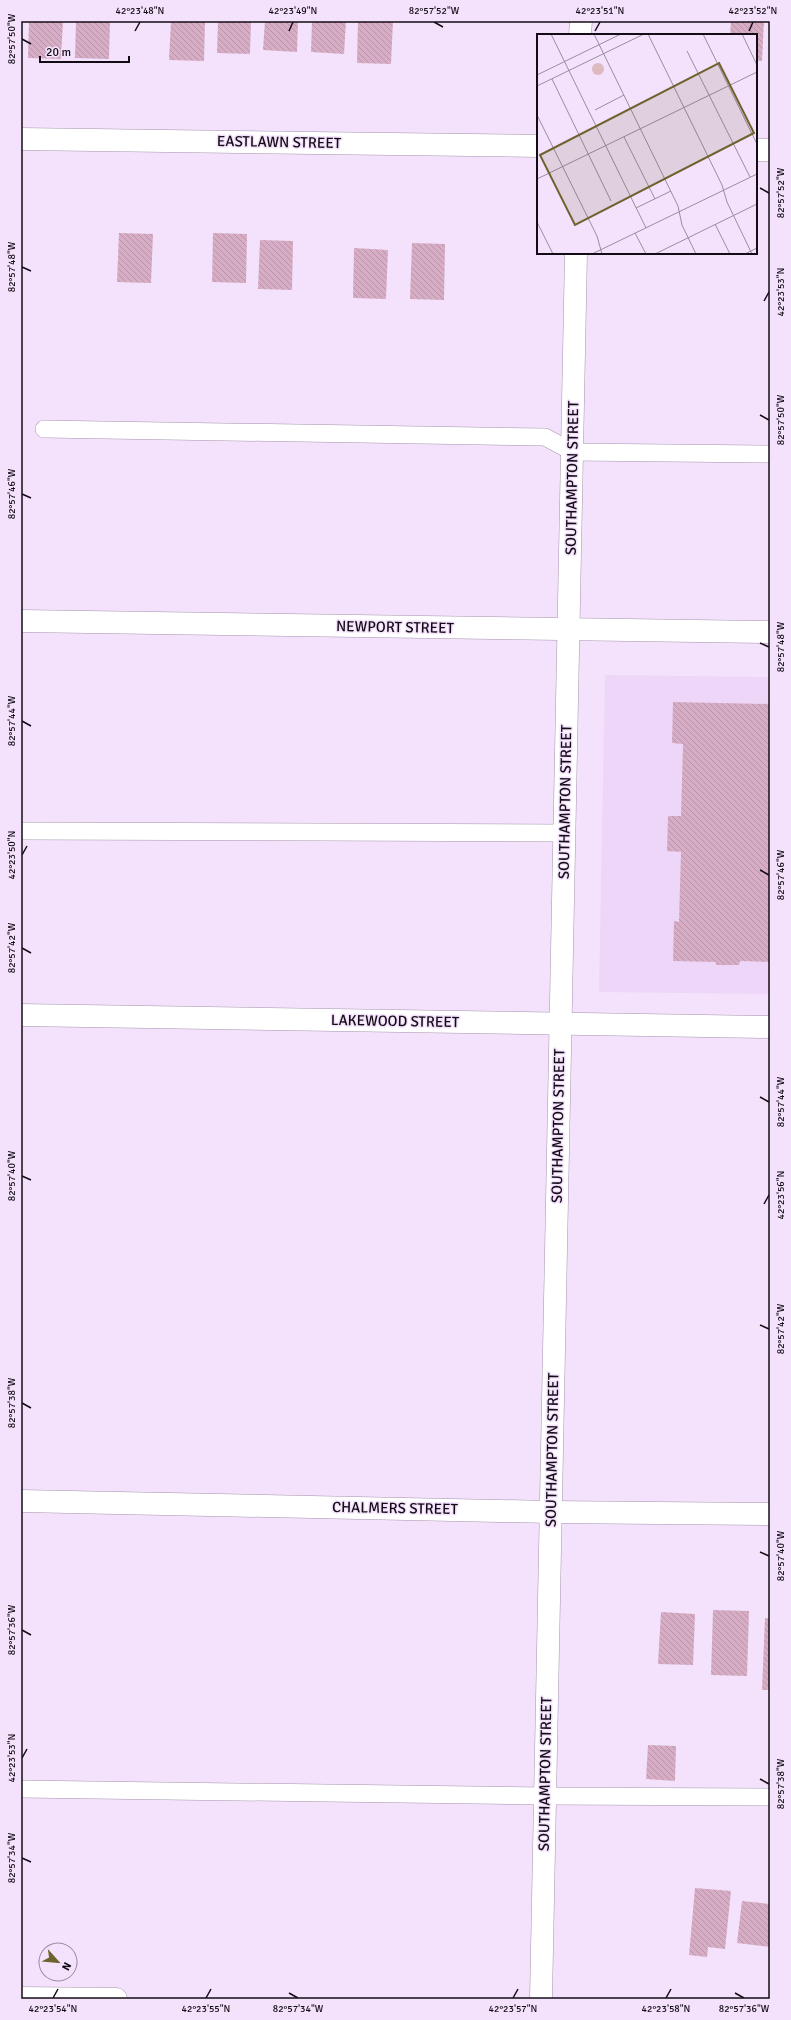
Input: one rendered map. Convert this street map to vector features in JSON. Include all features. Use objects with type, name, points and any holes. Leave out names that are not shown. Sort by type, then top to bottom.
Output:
[{"type":"street","points":[[580,34],[581,21]]},
{"type":"street","name":"EASTLAWN STREET","points":[[21,139],[537,146]]},
{"type":"street","points":[[757,150],[770,150]]},
{"type":"street","name":"SOUTHAMPTON STREET","points":[[541,1999],[576,254]]},
{"type":"street","name":"NEWPORT STREET","points":[[21,621],[770,632]]},
{"type":"street","name":"LAKEWOOD STREET","points":[[21,1015],[770,1027]]},
{"type":"street","name":"CHALMERS STREET","points":[[21,1501],[551,1512],[770,1514]]},
{"type":"street","points":[[21,1998],[116,1999]]},
{"type":"lane","points":[[44,429],[545,438],[573,452],[770,454]]},
{"type":"lane","points":[[21,831],[565,833]]},
{"type":"lane","points":[[21,1789],[545,1796],[770,1797]]},
{"type":"shaded area","points":[[605,675],[770,677],[770,994],[599,992]]},
{"type":"building","points":[[29,21],[63,21],[61,59],[28,58]]},
{"type":"building","points":[[76,21],[110,21],[109,59],[75,58]]},
{"type":"building","points":[[171,21],[205,21],[204,61],[169,60]]},
{"type":"building","points":[[218,21],[251,21],[250,54],[217,53]]},
{"type":"building","points":[[265,21],[298,21],[297,52],[263,50]]},
{"type":"building","points":[[312,21],[346,21],[344,54],[311,52]]},
{"type":"building","points":[[358,21],[393,21],[391,64],[357,63]]},
{"type":"building","points":[[731,21],[764,21],[762,61],[757,61],[757,34],[730,34]]},
{"type":"building","points":[[119,233],[153,234],[151,283],[117,282]]},
{"type":"building","points":[[213,233],[247,234],[246,283],[212,282]]},
{"type":"building","points":[[260,240],[293,241],[292,290],[258,289]]},
{"type":"building","points":[[412,243],[445,244],[444,300],[410,299]]},
{"type":"building","points":[[354,248],[388,250],[386,299],[353,298]]},
{"type":"building","points":[[673,702],[770,704],[770,962],[740,961],[739,965],[716,965],[716,962],[673,961],[674,921],[679,922],[681,852],[667,851],[668,816],[681,816],[683,744],[672,743]]},
{"type":"building","points":[[713,1610],[749,1611],[747,1676],[711,1675]]},
{"type":"building","points":[[661,1612],[695,1614],[693,1665],[658,1664]]},
{"type":"building","points":[[765,1618],[770,1619],[770,1690],[762,1690]]},
{"type":"building","points":[[648,1745],[676,1746],[675,1781],[646,1779]]},
{"type":"building","points":[[695,1888],[731,1891],[725,1949],[708,1947],[707,1957],[689,1955]]},
{"type":"building","points":[[742,1901],[770,1904],[770,1947],[737,1943]]}]
